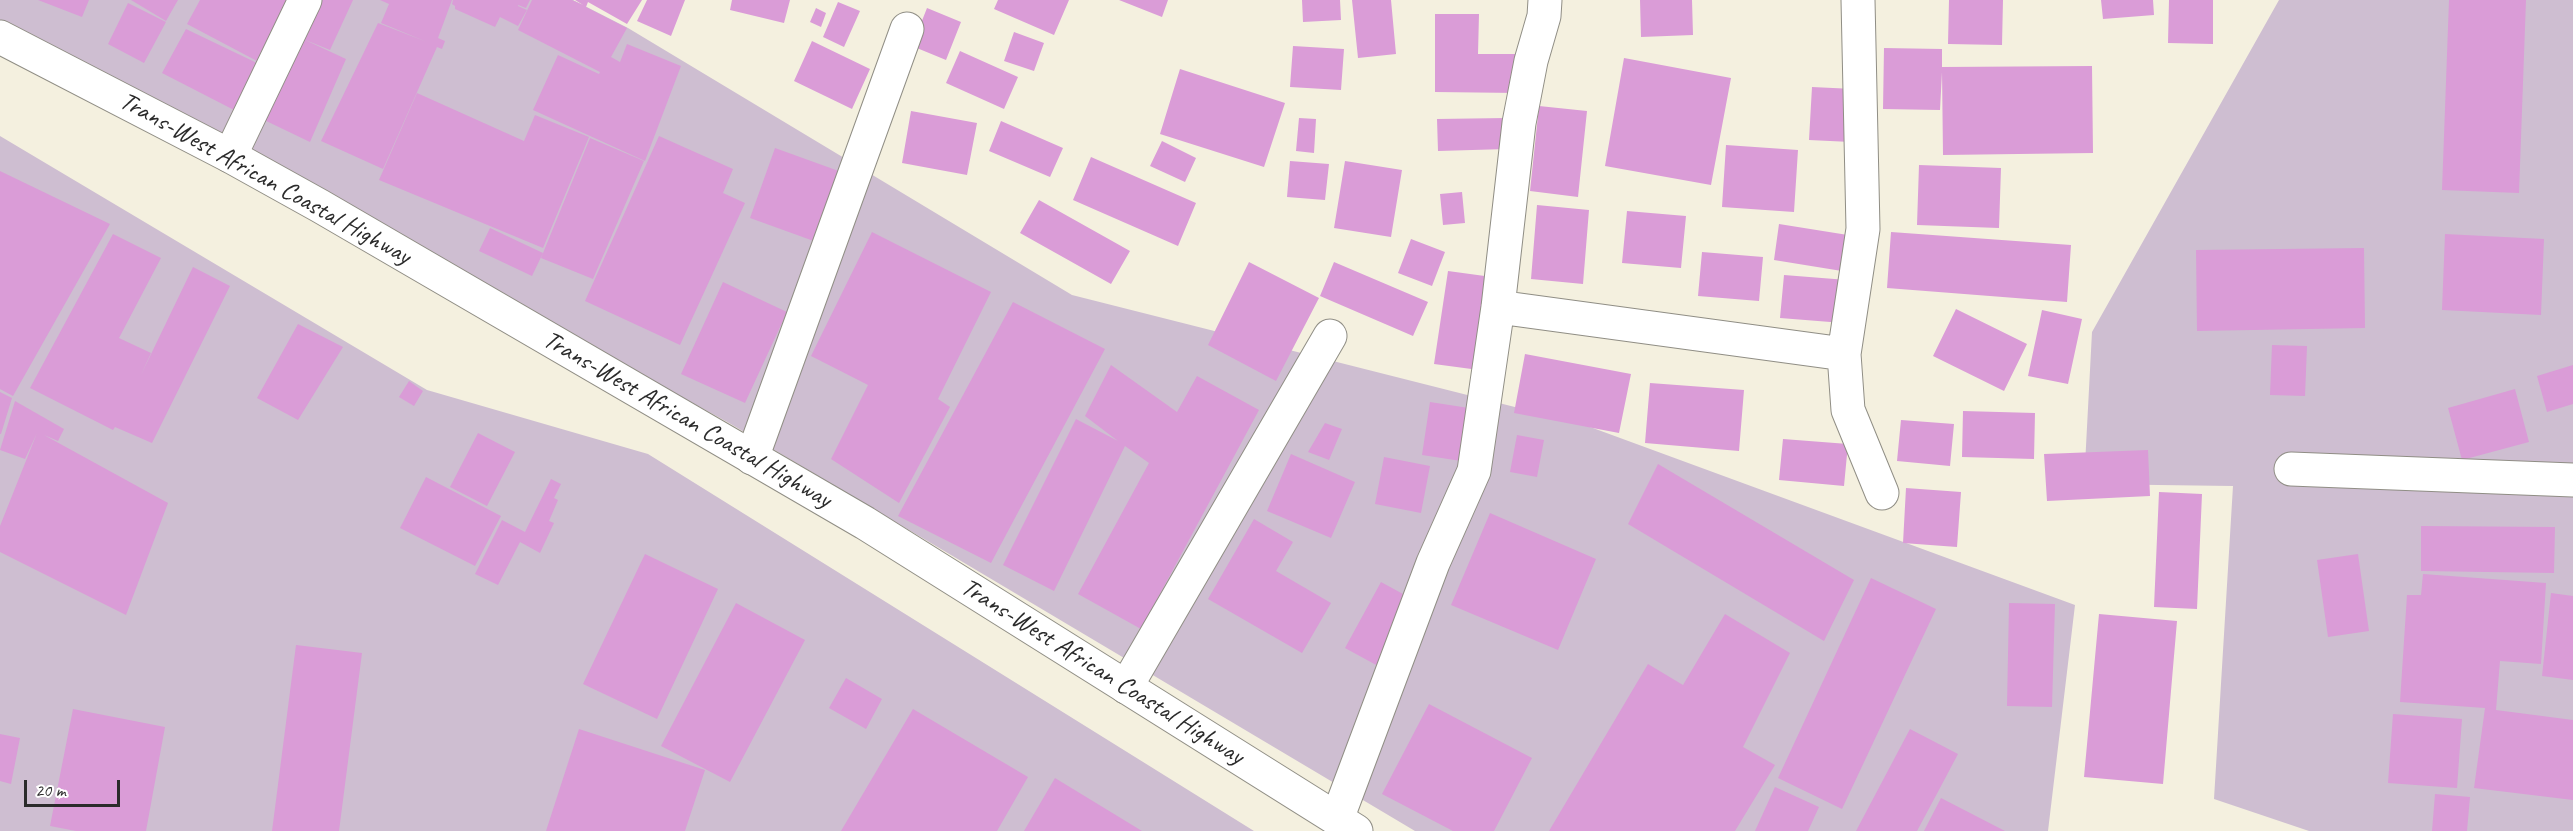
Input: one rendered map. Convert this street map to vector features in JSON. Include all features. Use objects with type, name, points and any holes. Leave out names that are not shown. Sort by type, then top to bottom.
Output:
[{"type":"main road","points":[[230,156],[305,0]]},
{"type":"main road","points":[[1347,825],[1433,563],[1474,471],[1498,307],[1518,123],[1531,61],[1544,16],[1545,0]]},
{"type":"main road","points":[[1858,0],[1863,229],[1844,354],[1848,410],[1882,493]]},
{"type":"main road","points":[[752,458],[907,29]]},
{"type":"main road","name":"Trans-West African Coastal Highway","points":[[0,37],[230,156],[865,523],[1347,825]]},
{"type":"main road","points":[[1498,307],[1844,354]]},
{"type":"main road","points":[[1126,687],[1330,336]]},
{"type":"main road","points":[[2291,469],[2573,480]]},
{"type":"shaded area","points":[[0,0],[573,0],[628,28],[1072,295],[1582,424],[2075,605],[2048,831],[1415,831],[729,423],[0,22]]},
{"type":"shaded area","points":[[2279,0],[2573,0],[2573,831],[2309,831],[2214,799],[2233,486],[2084,484],[2092,332]]},
{"type":"shaded area","points":[[0,136],[427,390],[648,454],[1254,831],[0,831]]},
{"type":"building","points":[[38,0],[89,0],[82,17]]},
{"type":"building","points":[[131,0],[178,0],[166,21]]},
{"type":"building","points":[[200,0],[289,0],[257,61],[187,24]]},
{"type":"building","points":[[315,0],[353,0],[330,50],[303,39],[346,59],[310,142],[260,118]]},
{"type":"building","points":[[380,0],[452,0],[438,38],[445,41],[442,49],[437,47],[383,169],[321,141],[378,23],[427,42],[381,23],[389,4]]},
{"type":"building","points":[[453,0],[530,0],[526,8],[518,5],[527,10],[518,26],[500,17],[495,27],[455,9],[452,4]]},
{"type":"building","points":[[532,0],[572,0],[583,5],[575,0],[642,0],[627,24],[588,2],[586,7],[627,28],[611,57],[620,62],[627,44],[681,66],[645,161],[533,110],[558,55],[599,74],[600,72],[518,30]]},
{"type":"building","points":[[647,0],[685,0],[671,36],[637,21]]},
{"type":"building","points":[[732,0],[790,0],[784,23],[730,10]]},
{"type":"building","points":[[998,0],[1069,0],[1054,35],[994,9]]},
{"type":"building","points":[[1119,0],[1168,0],[1162,17]]},
{"type":"building","points":[[1302,0],[1340,0],[1341,20],[1303,22]]},
{"type":"building","points":[[1352,0],[1391,0],[1396,54],[1358,58]]},
{"type":"building","points":[[1640,0],[1692,0],[1693,35],[1641,37]]},
{"type":"building","points":[[1949,0],[2003,0],[2002,45],[1948,44]]},
{"type":"building","points":[[2101,0],[2153,0],[2154,15],[2103,19]]},
{"type":"building","points":[[2169,0],[2213,0],[2213,44],[2168,43]]},
{"type":"building","points":[[2449,0],[2526,0],[2519,193],[2442,190]]},
{"type":"building","points":[[838,2],[860,11],[844,47],[823,37]]},
{"type":"building","points":[[128,3],[166,22],[144,63],[108,44]]},
{"type":"building","points":[[816,8],[826,13],[821,27],[810,22]]},
{"type":"building","points":[[927,8],[961,22],[946,60],[912,46]]},
{"type":"building","points":[[1435,14],[1479,14],[1478,54],[1518,54],[1518,93],[1435,92]]},
{"type":"building","points":[[186,29],[259,64],[234,110],[162,73]]},
{"type":"building","points":[[1014,32],[1044,43],[1034,71],[1004,61]]},
{"type":"building","points":[[812,41],[870,69],[852,109],[794,81]]},
{"type":"building","points":[[1293,46],[1344,49],[1341,90],[1290,87]]},
{"type":"building","points":[[1884,48],[1942,49],[1942,67],[2092,66],[2093,153],[1943,155],[1942,72],[1940,110],[1883,109]]},
{"type":"building","points":[[960,51],[1018,77],[1004,109],[946,83]]},
{"type":"building","points":[[1624,58],[1731,78],[1711,185],[1605,166]]},
{"type":"building","points":[[1180,69],[1285,103],[1264,167],[1160,134]]},
{"type":"building","points":[[1812,87],[1854,89],[1851,142],[1809,140]]},
{"type":"building","points":[[417,93],[524,141],[535,115],[589,137],[543,248],[379,180]]},
{"type":"building","points":[[1539,106],[1587,111],[1578,197],[1530,191]]},
{"type":"building","points":[[911,111],[977,123],[967,175],[902,163]]},
{"type":"building","points":[[1299,118],[1316,119],[1314,153],[1296,151]]},
{"type":"building","points":[[1506,118],[1507,149],[1438,151],[1437,119]]},
{"type":"building","points":[[1001,121],[1063,148],[1050,177],[989,151]]},
{"type":"building","points":[[659,136],[733,169],[723,193],[745,203],[680,345],[585,301]]},
{"type":"building","points":[[590,138],[644,161],[593,279],[541,258]]},
{"type":"building","points":[[1162,141],[1196,158],[1185,182],[1150,166]]},
{"type":"building","points":[[1726,145],[1798,150],[1794,212],[1722,207]]},
{"type":"building","points":[[775,148],[847,174],[822,244],[750,218]]},
{"type":"building","points":[[1091,157],[1196,203],[1178,246],[1073,200]]},
{"type":"building","points":[[1290,161],[1329,164],[1325,200],[1287,197]]},
{"type":"building","points":[[1345,161],[1402,170],[1391,237],[1334,228]]},
{"type":"building","points":[[1919,165],[2001,168],[1999,228],[1917,225]]},
{"type":"building","points":[[0,171],[110,224],[13,396],[0,389]]},
{"type":"building","points":[[1462,192],[1465,223],[1443,225],[1440,194]]},
{"type":"building","points":[[1039,200],[1130,251],[1111,284],[1020,233]]},
{"type":"building","points":[[1537,205],[1589,210],[1583,284],[1531,279]]},
{"type":"building","points":[[1627,211],[1686,216],[1681,268],[1622,263]]},
{"type":"building","points":[[1779,224],[1854,236],[1848,272],[1774,260]]},
{"type":"building","points":[[490,228],[543,253],[532,276],[479,251]]},
{"type":"building","points":[[872,232],[991,292],[938,399],[950,407],[899,503],[831,459],[868,385],[811,356]]},
{"type":"building","points":[[1891,232],[2071,245],[2067,302],[1887,288]]},
{"type":"building","points":[[113,234],[161,258],[119,338],[151,353],[140,377],[193,267],[230,286],[152,443],[115,427],[113,430],[30,388]]},
{"type":"building","points":[[2445,234],[2544,239],[2541,315],[2442,310]]},
{"type":"building","points":[[1411,239],[1445,252],[1432,286],[1398,273]]},
{"type":"building","points":[[2364,248],[2365,328],[2197,331],[2196,250]]},
{"type":"building","points":[[1702,252],[1763,257],[1759,301],[1698,296]]},
{"type":"building","points":[[1249,262],[1319,298],[1276,381],[1208,345]]},
{"type":"building","points":[[1334,262],[1428,302],[1413,336],[1320,296]]},
{"type":"building","points":[[1448,271],[1492,277],[1479,370],[1434,364]]},
{"type":"building","points":[[1784,275],[1847,280],[1843,323],[1780,318]]},
{"type":"building","points":[[723,282],[787,312],[745,403],[681,374]]},
{"type":"building","points":[[1013,302],[1105,349],[991,563],[898,516]]},
{"type":"building","points":[[1956,309],[2027,344],[2004,391],[1933,356]]},
{"type":"building","points":[[2042,310],[2082,319],[2068,384],[2028,376]]},
{"type":"building","points":[[298,324],[343,347],[298,420],[257,398]]},
{"type":"building","points":[[2272,345],[2307,346],[2305,396],[2270,395]]},
{"type":"building","points":[[1525,354],[1631,374],[1619,433],[1514,413]]},
{"type":"building","points":[[1111,365],[1177,412],[1197,376],[1259,410],[1141,629],[1078,594],[1149,463],[1125,446],[1054,591],[1003,565],[1076,419],[1118,441],[1085,416]]},
{"type":"building","points":[[2573,365],[2573,404],[2547,412],[2537,376]]},
{"type":"building","points":[[409,381],[423,391],[414,406],[399,397]]},
{"type":"building","points":[[1650,383],[1744,390],[1739,451],[1645,443]]},
{"type":"building","points":[[2515,389],[2529,442],[2462,460],[2448,408]]},
{"type":"building","points":[[0,392],[12,398],[1,434],[0,434]]},
{"type":"building","points":[[15,401],[64,429],[58,441],[44,435],[168,503],[126,615],[0,552],[0,526],[37,433],[25,459],[0,450]]},
{"type":"building","points":[[1430,402],[1469,408],[1461,461],[1422,455]]},
{"type":"building","points":[[1963,411],[2035,413],[2034,459],[1962,457]]},
{"type":"building","points":[[1901,420],[1954,424],[1950,466],[1897,461]]},
{"type":"building","points":[[1325,423],[1342,429],[1329,460],[1308,452]]},
{"type":"building","points":[[478,433],[515,452],[487,506],[450,487]]},
{"type":"building","points":[[1517,435],[1544,440],[1537,477],[1510,472]]},
{"type":"building","points":[[1783,439],[1848,444],[1844,486],[1779,480]]},
{"type":"building","points":[[2148,450],[2150,496],[2047,501],[2044,454]]},
{"type":"building","points":[[1291,454],[1355,482],[1331,538],[1267,511]]},
{"type":"building","points":[[1384,457],[1430,466],[1421,513],[1375,504]]},
{"type":"building","points":[[1658,464],[1854,580],[1824,641],[1628,524]]},
{"type":"building","points":[[426,477],[501,516],[475,566],[400,528]]},
{"type":"building","points":[[551,479],[561,484],[554,498],[558,500],[549,521],[554,523],[540,553],[520,542],[498,585],[475,574],[502,520],[525,532]]},
{"type":"building","points":[[1906,488],[1961,492],[1957,547],[1903,543]]},
{"type":"building","points":[[2159,492],[2202,494],[2197,609],[2154,607]]},
{"type":"building","points":[[1490,513],[1596,559],[1558,650],[1451,605]]},
{"type":"building","points":[[1254,519],[1293,542],[1276,571],[1331,603],[1302,653],[1208,599]]},
{"type":"building","points":[[2421,526],[2555,527],[2554,573],[2421,571]]},
{"type":"building","points":[[645,554],[718,589],[657,719],[583,684]]},
{"type":"building","points":[[2358,554],[2369,631],[2328,637],[2317,560]]},
{"type":"building","points":[[2423,574],[2546,583],[2541,664],[2500,661],[2496,710],[2573,720],[2573,800],[2474,788],[2485,708],[2400,702],[2407,595],[2421,595]]},
{"type":"building","points":[[1871,578],[1936,609],[1842,809],[1778,778]]},
{"type":"building","points":[[1381,582],[1414,600],[1378,666],[1345,648]]},
{"type":"building","points":[[2551,593],[2573,596],[2573,680],[2542,676]]},
{"type":"building","points":[[736,603],[805,640],[730,782],[661,746]]},
{"type":"building","points":[[2009,603],[2055,604],[2052,707],[2007,706]]},
{"type":"building","points":[[1725,614],[1790,653],[1743,747],[1775,765],[1735,831],[1549,831],[1648,664],[1683,685]]},
{"type":"building","points":[[2099,614],[2177,621],[2163,784],[2084,777]]},
{"type":"building","points":[[296,645],[362,653],[339,831],[272,831]]},
{"type":"building","points":[[846,678],[882,699],[866,729],[829,708]]},
{"type":"building","points":[[1429,704],[1532,758],[1494,831],[1453,831],[1382,794]]},
{"type":"building","points":[[73,709],[165,727],[146,831],[76,831],[50,826]]},
{"type":"building","points":[[913,709],[1028,777],[997,831],[841,831]]},
{"type":"building","points":[[2393,714],[2462,719],[2457,788],[2388,783]]},
{"type":"building","points":[[579,729],[705,770],[685,831],[546,831]]},
{"type":"building","points":[[1910,729],[1958,754],[1917,831],[1856,831]]},
{"type":"building","points":[[0,734],[20,738],[11,784],[0,781]]},
{"type":"building","points":[[1055,778],[1142,831],[1024,831]]},
{"type":"building","points":[[1775,787],[1819,807],[1808,831],[1755,831]]},
{"type":"building","points":[[2435,794],[2470,797],[2467,831],[2432,831]]},
{"type":"building","points":[[1941,798],[2005,831],[1924,831]]}]
